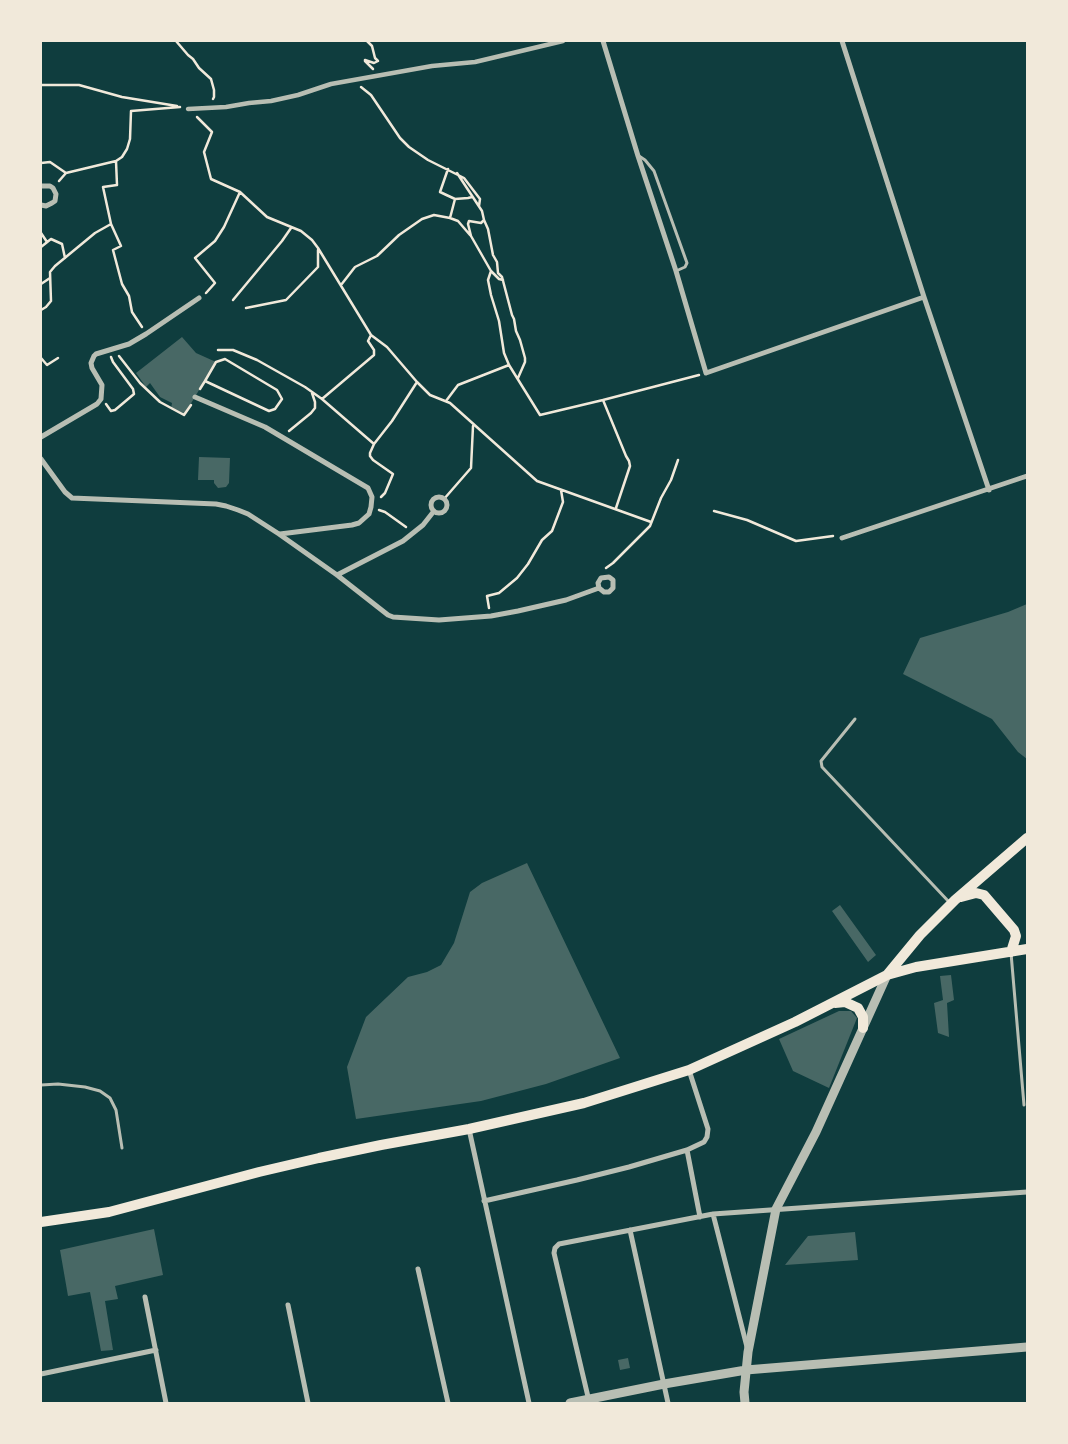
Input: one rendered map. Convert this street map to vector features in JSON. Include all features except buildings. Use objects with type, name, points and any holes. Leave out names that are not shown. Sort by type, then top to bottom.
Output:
[{"type":"main road","points":[[887,975],[920,935],[953,902],[1027,838]]},
{"type":"main road","points":[[953,902],[972,893],[984,894],[1014,930],[1016,936],[1011,952]]},
{"type":"main road","points":[[41,1222],[108,1212],[250,1174],[319,1158],[381,1144],[469,1129],[584,1103],[688,1070],[795,1022],[887,975],[916,967],[1027,950]]},
{"type":"main road","points":[[832,1003],[846,1002],[858,1008],[863,1017],[863,1028]]},
{"type":"street","points":[[188,109],[204,109],[271,101],[298,95],[331,84],[432,66],[475,62],[563,41]]},
{"type":"street","points":[[603,41],[676,271],[706,373],[924,297]]},
{"type":"street","points":[[842,41],[924,297],[989,490]]},
{"type":"street","points":[[41,186],[47,185],[53,188],[56,194],[55,201],[49,205],[41,204]]},
{"type":"street","points":[[41,437],[96,404],[102,398],[102,385],[91,363],[96,354],[129,344],[199,298]]},
{"type":"street","points":[[195,397],[265,427],[368,488],[372,497],[369,514],[365,519],[352,525],[279,534]]},
{"type":"street","points":[[41,459],[65,492],[72,498],[226,506],[248,514],[336,575],[388,615],[406,619],[439,620],[491,616],[538,607],[599,588],[606,592],[613,588],[614,582],[611,578],[603,577],[599,581],[599,588]]},
{"type":"street","points":[[842,538],[1027,476]]},
{"type":"street","points":[[439,497],[444,499],[446,506],[444,510],[434,511],[431,506],[433,500],[439,497]]},
{"type":"street","points":[[336,575],[414,534],[434,511]]},
{"type":"street","points":[[745,1403],[744,1392],[748,1352],[776,1209],[816,1132],[887,975]]},
{"type":"street","points":[[484,1201],[577,1180],[688,1150],[704,1142],[708,1129],[688,1070]]},
{"type":"street","points":[[469,1129],[529,1403]]},
{"type":"street","points":[[688,1150],[700,1217]]},
{"type":"street","points":[[589,1401],[554,1254],[555,1248],[563,1243],[713,1214],[1027,1192]]},
{"type":"street","points":[[713,1214],[748,1352]]},
{"type":"street","points":[[630,1230],[668,1403]]},
{"type":"street","points":[[418,1269],[448,1403]]},
{"type":"street","points":[[145,1297],[166,1403]]},
{"type":"street","points":[[288,1305],[308,1403]]},
{"type":"street","points":[[570,1403],[589,1401],[664,1384],[746,1370],[1027,1346]]},
{"type":"street","points":[[41,1374],[156,1350]]},
{"type":"lane","points":[[638,156],[645,160],[654,171],[687,263],[685,267],[676,271]]},
{"type":"lane","points":[[855,719],[821,761],[822,767],[953,902]]},
{"type":"lane","points":[[1011,952],[1024,1105]]},
{"type":"lane","points":[[41,1085],[58,1084],[86,1087],[100,1091],[110,1098],[116,1110],[122,1148]]},
{"type":"path","points":[[176,41],[211,79],[214,97],[204,109]]},
{"type":"path","points":[[367,41],[372,46],[374,58],[378,61],[374,63],[367,59],[365,61],[378,76]]},
{"type":"path","points":[[352,80],[371,94],[400,138],[409,147],[428,160],[464,178],[480,198],[479,206]]},
{"type":"path","points":[[41,84],[79,85],[122,97],[182,107],[131,111],[131,131],[127,149],[122,157],[116,161],[66,173],[53,188]]},
{"type":"path","points":[[188,109],[212,132],[204,152],[211,179],[240,192],[267,217],[301,231],[318,248],[371,335],[387,348],[430,395],[450,403],[537,481],[651,522]]},
{"type":"path","points":[[116,161],[117,185],[103,187],[111,224],[121,246],[113,250],[122,284],[129,296],[132,312],[146,334]]},
{"type":"path","points":[[41,163],[50,162],[66,173]]},
{"type":"path","points":[[448,170],[440,192],[455,199],[472,197]]},
{"type":"path","points":[[457,173],[482,211],[488,229],[498,273],[503,280],[525,358],[518,378]]},
{"type":"path","points":[[199,298],[215,284],[195,258],[216,242],[240,192]]},
{"type":"path","points":[[450,218],[455,199]]},
{"type":"path","points":[[341,285],[355,267],[377,256],[399,235],[422,219],[434,215],[458,221],[471,236],[491,271],[495,276],[503,280]]},
{"type":"path","points":[[471,236],[469,221],[480,223],[484,220]]},
{"type":"path","points":[[41,310],[51,300],[50,272],[96,232],[111,224]]},
{"type":"path","points":[[233,300],[291,228]]},
{"type":"path","points":[[41,233],[47,242]]},
{"type":"path","points":[[41,247],[51,239],[62,244],[65,258]]},
{"type":"path","points":[[246,308],[286,300],[318,267],[318,248]]},
{"type":"path","points":[[491,271],[488,280],[504,353],[540,415],[706,373]]},
{"type":"path","points":[[41,284],[50,278]]},
{"type":"path","points":[[322,399],[374,355],[374,350],[368,341],[371,335]]},
{"type":"path","points":[[218,350],[234,350],[258,360],[312,392],[374,444]]},
{"type":"path","points":[[102,398],[111,411],[113,411],[134,394],[133,389],[112,362],[111,357],[114,354],[118,355],[149,392],[171,409],[184,415],[216,362],[225,359],[277,390],[282,399],[275,410],[269,411],[205,381]]},
{"type":"path","points":[[41,358],[47,365],[58,358]]},
{"type":"path","points":[[446,401],[458,385],[509,364]]},
{"type":"path","points":[[414,534],[385,512],[371,507],[386,493],[393,474],[371,458],[370,453],[374,444],[392,421],[417,382]]},
{"type":"path","points":[[282,438],[315,408],[312,392]]},
{"type":"path","points":[[603,400],[630,466],[616,508]]},
{"type":"path","points":[[444,499],[471,468],[473,424]]},
{"type":"path","points":[[603,577],[606,567],[613,563],[650,526],[678,460]]},
{"type":"path","points":[[487,596],[499,593],[517,578],[542,540],[552,531],[563,502],[561,490]]},
{"type":"path","points":[[714,511],[747,520],[796,541],[834,536],[842,538]]}]
